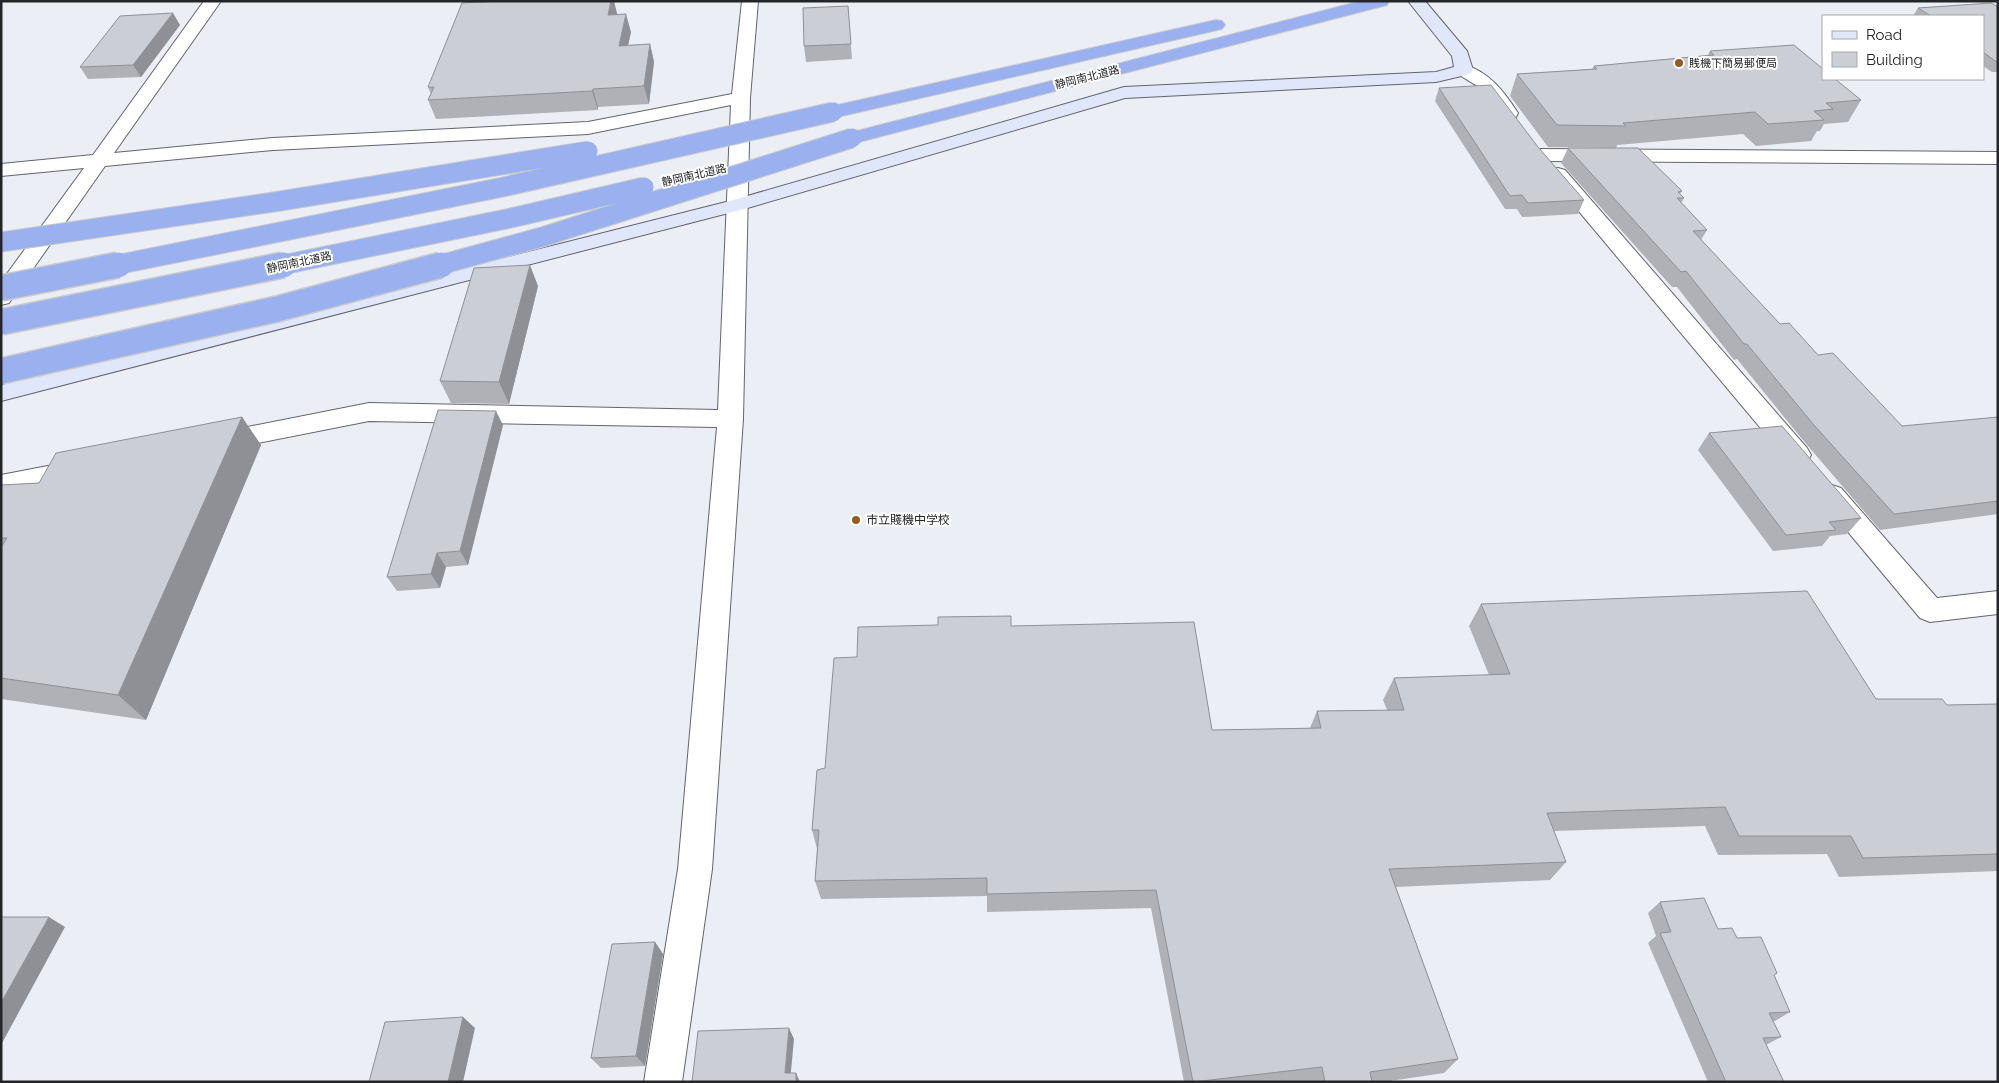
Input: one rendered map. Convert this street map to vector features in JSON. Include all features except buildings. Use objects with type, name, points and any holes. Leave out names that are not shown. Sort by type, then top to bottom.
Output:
[{"type":"highway","points":[[1256,16],[1320,1]]},
{"type":"highway","name":"静岡南北道路","points":[[1,322],[510,218],[852,138],[1381,1]]},
{"type":"highway","name":"静岡南北道路","points":[[1,288],[503,187],[1228,22]]},
{"type":"highway","points":[[1,242],[274,202],[833,112]]},
{"type":"highway","points":[[1,371],[277,308],[533,239],[852,138]]},
{"type":"street","points":[[1,298],[213,1]]},
{"type":"street","points":[[663,1082],[695,869],[730,419],[741,98],[750,1]]},
{"type":"street","points":[[1416,1],[1461,55],[1464,70],[1489,86],[1518,124]]},
{"type":"street","points":[[1,394],[737,205],[1124,93],[1436,77],[1464,70]]},
{"type":"street","points":[[1,170],[274,144],[588,128],[741,98]]},
{"type":"street","points":[[1998,158],[1536,147],[1930,610],[1998,602]]},
{"type":"street","points":[[195,446],[369,412],[730,419]]},
{"type":"street","points":[[1,485],[98,465]]},
{"type":"place","name":"賎機下簡易郵便局","points":[[1679,63]]},
{"type":"place","name":"市立賤機中学校","points":[[856,520]]}]
